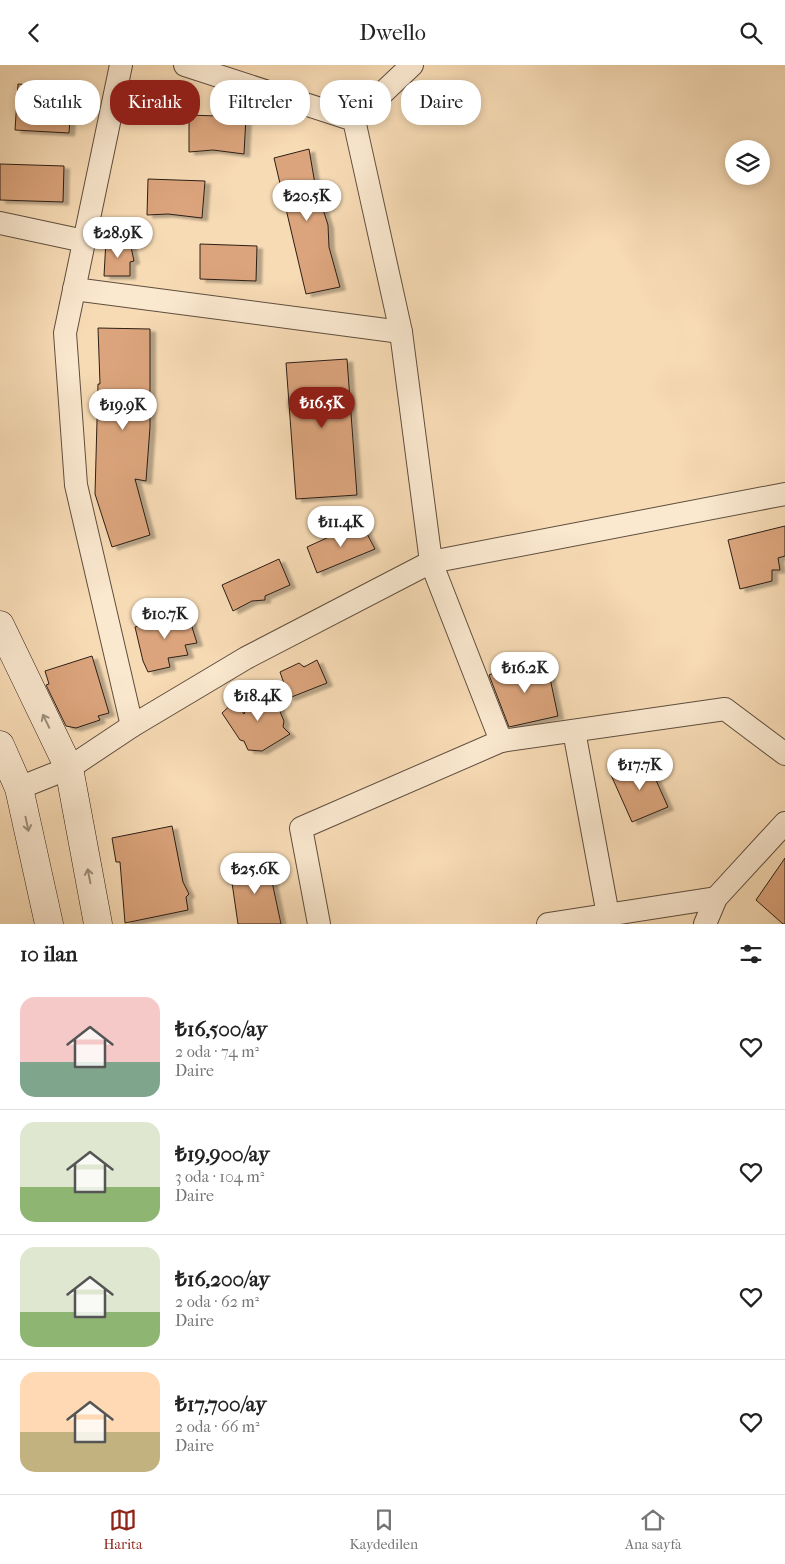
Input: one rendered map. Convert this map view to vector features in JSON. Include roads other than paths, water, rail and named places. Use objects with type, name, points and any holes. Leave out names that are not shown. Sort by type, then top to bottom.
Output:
[{"type":"street","points":[[120,65],[65,333],[76,485],[132,726]]},
{"type":"street","points":[[185,65],[320,109]]},
{"type":"street","points":[[391,85],[412,65]]},
{"type":"street","points":[[355,125],[401,332],[431,562],[501,741]]},
{"type":"street","points":[[0,223],[84,241]]},
{"type":"street","points":[[74,289],[401,332]]},
{"type":"street","points":[[19,788],[69,768],[132,726],[246,658],[431,562],[785,494]]},
{"type":"street","points":[[0,625],[69,768],[98,924]]},
{"type":"street","points":[[319,924],[301,828],[501,741],[725,709],[785,754]]},
{"type":"street","points":[[574,731],[608,915]]},
{"type":"street","points":[[0,745],[19,788],[49,924]]},
{"type":"street","points":[[705,924],[716,898],[785,823]]},
{"type":"street","points":[[548,924],[716,898]]}]
